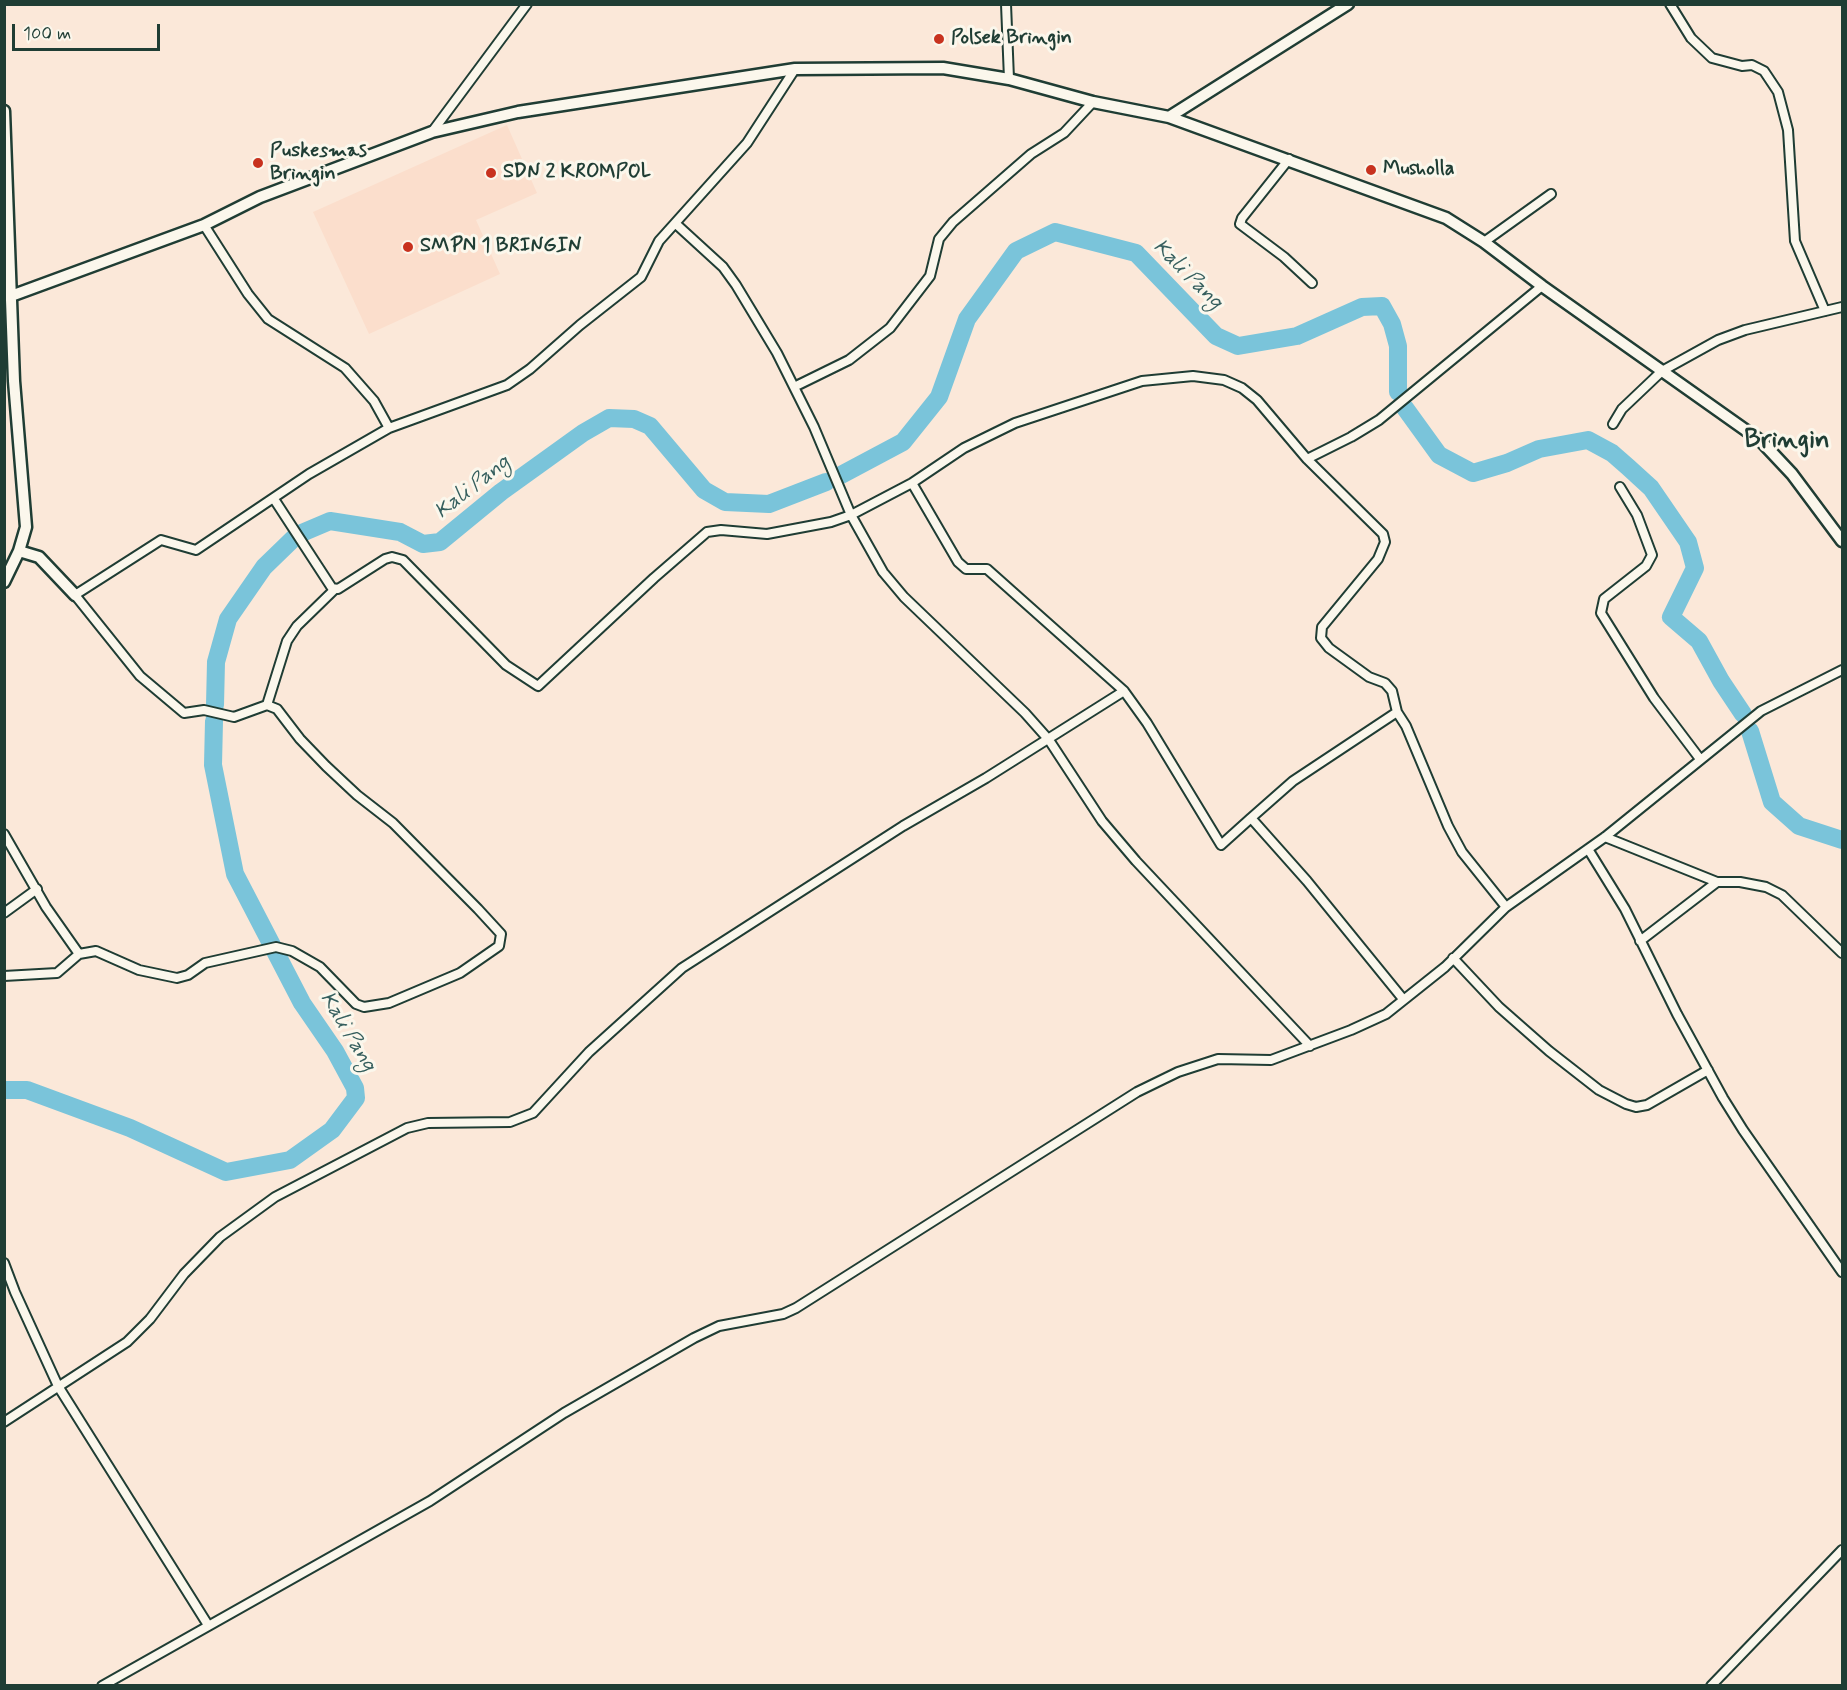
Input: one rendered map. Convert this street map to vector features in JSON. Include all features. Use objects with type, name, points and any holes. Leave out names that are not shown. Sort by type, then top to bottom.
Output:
[{"type":"street","points":[[432,132],[527,4]]},
{"type":"street","points":[[1006,4],[1009,80]]},
{"type":"street","points":[[1169,117],[1348,4]]},
{"type":"street","points":[[1670,4],[1691,38],[1712,58],[1742,66],[1752,65],[1764,71],[1778,92],[1788,130],[1795,241],[1825,311]]},
{"type":"street","points":[[8,296],[204,225],[260,198],[432,132],[518,112],[795,69],[943,68],[1009,80],[1093,102],[1169,117],[1446,218],[1484,242],[1542,286],[1761,441],[1792,474],[1842,541]]},
{"type":"street","points":[[75,594],[161,540],[196,550],[309,474],[389,429],[507,385],[530,369],[641,277],[659,241],[747,143],[795,69]]},
{"type":"street","points":[[794,387],[849,360],[890,328],[930,276],[934,250],[939,239],[953,222],[1031,154],[1064,133],[1093,102]]},
{"type":"street","points":[[4,111],[8,296],[26,528],[19,551],[4,582]]},
{"type":"street","points":[[1289,159],[1242,218],[1240,224],[1293,264],[1312,283]]},
{"type":"street","points":[[1484,242],[1551,194]]},
{"type":"street","points":[[676,224],[723,267],[736,285],[794,387],[851,515],[883,572],[904,597],[1017,705],[1049,740],[1102,821],[1136,861],[1310,1046]]},
{"type":"street","points":[[204,225],[248,294],[268,319],[345,368],[374,401],[389,429]]},
{"type":"street","points":[[1307,459],[1351,437],[1378,420],[1542,286]]},
{"type":"street","points":[[1613,424],[1622,409],[1662,371],[1718,340],[1745,330],[1842,307]]},
{"type":"street","points":[[267,705],[287,640],[297,626],[335,589],[357,578],[385,559],[392,557],[403,560],[506,665],[538,686],[707,532],[721,530],[767,534],[804,528],[851,515],[912,483],[964,448],[1015,423],[1142,381],[1192,376],[1224,380],[1242,387],[1257,400],[1307,459],[1383,534],[1385,542],[1378,559],[1322,627],[1321,638],[1329,648],[1369,677],[1384,683],[1396,700],[1397,712],[1406,726],[1448,826],[1462,852],[1506,907]]},
{"type":"street","points":[[912,483],[958,562],[966,569],[987,569],[1124,691],[1147,723],[1221,845],[1293,781],[1397,712]]},
{"type":"street","points":[[1620,487],[1637,515],[1652,555],[1646,566],[1604,599],[1600,613],[1654,698],[1700,759]]},
{"type":"street","points":[[274,499],[321,574],[335,589]]},
{"type":"street","points":[[4,976],[57,973],[80,954],[96,951],[139,970],[177,978],[188,975],[205,963],[276,947],[292,951],[320,967],[356,1004],[364,1007],[389,1003],[460,973],[499,946],[501,934],[393,823],[357,795],[300,739],[277,709],[267,705],[234,717],[204,710],[184,713],[140,676],[75,594],[39,557],[19,551]]},
{"type":"street","points":[[102,1686],[430,1501],[564,1413],[694,1338],[719,1326],[783,1314],[796,1308],[1137,1092],[1198,1064],[1218,1059],[1271,1060],[1386,1014],[1453,958],[1506,907],[1605,837],[1761,711],[1842,670]]},
{"type":"street","points":[[4,1422],[127,1342],[150,1319],[184,1274],[220,1237],[276,1197],[407,1128],[428,1123],[510,1122],[533,1113],[589,1052],[682,968],[903,826],[1049,740],[1124,691]]},
{"type":"street","points":[[1251,818],[1307,881],[1403,999]]},
{"type":"street","points":[[4,834],[46,907],[80,954]]},
{"type":"street","points":[[1605,837],[1717,882],[1740,882],[1766,887],[1782,894],[1842,953]]},
{"type":"street","points":[[1588,849],[1625,909],[1708,1070],[1743,1130],[1842,1272]]},
{"type":"street","points":[[1640,941],[1717,882]]},
{"type":"street","points":[[4,913],[37,889]]},
{"type":"street","points":[[1453,958],[1499,1007],[1549,1051],[1599,1090],[1626,1104],[1636,1107],[1647,1105],[1708,1070]]},
{"type":"street","points":[[4,1263],[58,1386],[208,1625]]},
{"type":"street","points":[[1711,1686],[1842,1550]]},
{"type":"shaded area","name":"SMPN 1 BRINGIN","points":[[507,125],[537,193],[476,220],[500,274],[369,334],[313,212]]},
{"type":"waterway","name":"Kali Pang","points":[[841,475],[903,442],[939,397],[967,319],[1016,251],[1055,232],[1136,253],[1216,336],[1238,346],[1297,336],[1362,307],[1382,306],[1392,324],[1398,346],[1398,392]]},
{"type":"waterway","name":"Kali Pang","points":[[1405,408],[1439,455],[1473,473],[1507,463],[1539,449],[1588,440],[1612,453],[1628,467],[1651,488],[1688,542],[1695,568],[1671,617],[1699,641],[1721,681],[1743,714]]},
{"type":"waterway","name":"Kali Pang","points":[[215,705],[216,662],[228,619],[264,567],[297,535],[330,521],[400,532],[423,544],[440,542],[501,492],[583,433],[609,418],[634,419],[650,426],[704,490],[725,502],[769,504],[826,482]]},
{"type":"waterway","name":"Kali Pang","points":[[4,1090],[27,1090],[130,1128],[226,1172],[290,1160],[332,1130],[356,1098],[355,1088],[335,1051],[302,1003],[235,874],[213,765],[214,721]]},
{"type":"waterway","name":"Kali Pang","points":[[1750,731],[1772,802],[1799,826],[1842,840]]},
{"type":"place","name":"Polsek Bringin","points":[[939,39]]},
{"type":"place","name":"Puskesmas Bringin","points":[[258,163]]},
{"type":"place","name":"Musholla","points":[[1371,170]]},
{"type":"place","name":"SDN 2 KROMPOL","points":[[491,173]]},
{"type":"place","name":"SMPN 1 BRINGIN","points":[[408,247]]},
{"type":"district","name":"Bringin","points":[[1787,442]]}]
